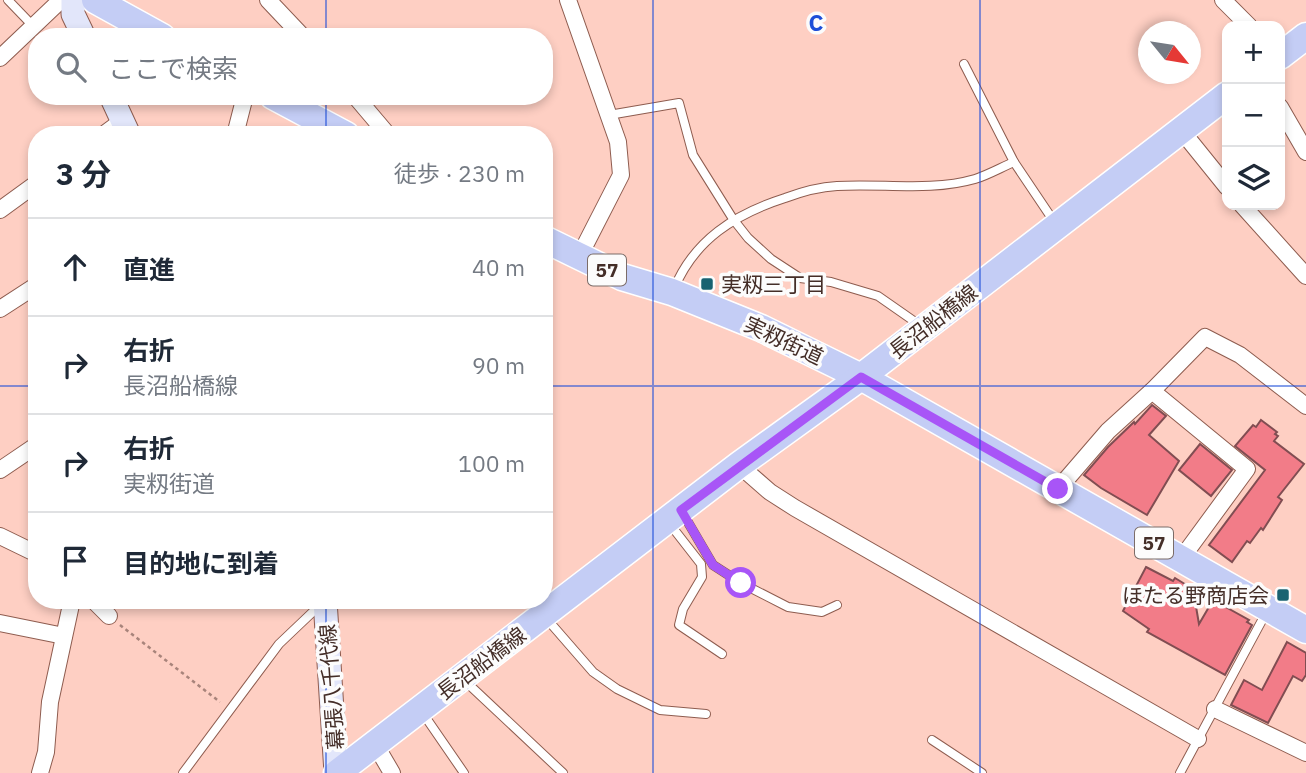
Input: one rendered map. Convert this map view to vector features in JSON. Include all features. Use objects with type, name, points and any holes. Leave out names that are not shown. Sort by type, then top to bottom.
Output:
[{"type":"main road","points":[[73,0],[73,14],[80,28]]},
{"type":"main road","points":[[94,0],[145,28]]},
{"type":"main road","points":[[1285,52],[1306,36]]},
{"type":"main road","name":"長沼船橋線","points":[[337,773],[739,465],[861,377],[1222,99]]},
{"type":"main road","points":[[115,105],[124,126]]},
{"type":"main road","points":[[290,105],[329,126]]},
{"type":"main road","name":"実籾街道","points":[[553,244],[622,277],[672,292],[761,328],[861,377],[1306,631]]},
{"type":"main road","name":"幕張八千代線","points":[[326,609],[337,773]]},
{"type":"street","points":[[34,27],[61,0]]},
{"type":"street","points":[[268,0],[294,28]]},
{"type":"street","points":[[568,0],[618,142],[621,175],[579,257]]},
{"type":"street","points":[[1223,0],[1244,21]]},
{"type":"street","points":[[0,58],[28,32]]},
{"type":"street","points":[[237,126],[242,105]]},
{"type":"street","points":[[363,105],[380,126]]},
{"type":"street","points":[[1285,116],[1306,152]]},
{"type":"street","points":[[1181,131],[1222,181]]},
{"type":"street","points":[[0,210],[28,190]]},
{"type":"street","points":[[1247,210],[1306,276]]},
{"type":"street","points":[[0,309],[28,291]]},
{"type":"street","points":[[1058,489],[1108,432],[1205,337],[1240,355],[1306,406]]},
{"type":"street","points":[[1152,391],[1247,470],[1181,559]]},
{"type":"street","points":[[3,463],[28,450]]},
{"type":"street","points":[[739,465],[770,492],[795,508],[1198,739]]},
{"type":"street","points":[[0,536],[28,550]]},
{"type":"street","points":[[40,773],[46,752],[50,702],[70,609]]},
{"type":"street","points":[[102,609],[109,616]]},
{"type":"street","points":[[0,623],[64,636]]},
{"type":"street","points":[[1215,709],[1306,753]]},
{"type":"street","points":[[375,744],[392,773]]},
{"type":"lane","points":[[8,0],[34,27]]},
{"type":"lane","points":[[964,64],[1014,162],[1056,226]]},
{"type":"lane","points":[[609,116],[679,103],[693,155],[748,238],[771,259],[800,278],[831,282],[878,296],[923,328]]},
{"type":"lane","points":[[672,292],[683,267],[708,238],[733,219],[768,203],[804,191],[835,186],[937,186],[976,179],[1014,162]]},
{"type":"lane","points":[[674,515],[713,565],[741,583],[788,607],[822,612],[837,605]]},
{"type":"lane","points":[[674,515],[701,564],[702,577],[682,608],[680,625],[722,653]]},
{"type":"lane","points":[[183,773],[279,644],[316,609]]},
{"type":"lane","points":[[1180,773],[1268,609]]},
{"type":"lane","points":[[544,616],[593,672],[617,688],[660,710],[706,714]]},
{"type":"lane","points":[[462,678],[563,773]]},
{"type":"lane","points":[[420,710],[464,773]]},
{"type":"lane","points":[[932,740],[982,773]]},
{"type":"path","points":[[109,616],[231,710]]},
{"type":"building","points":[[1152,405],[1166,416],[1149,435],[1179,461],[1147,515],[1084,475],[1108,447]]},
{"type":"building","points":[[1261,420],[1277,432],[1275,434],[1278,436],[1274,441],[1304,464],[1278,497],[1282,500],[1263,530],[1261,528],[1250,543],[1247,541],[1232,562],[1209,545],[1265,470],[1235,446],[1253,425],[1256,427]]},
{"type":"building","points":[[1200,444],[1232,470],[1211,496],[1179,470]]},
{"type":"building","points":[[1146,567],[1173,581],[1175,578],[1193,589],[1199,624],[1213,600],[1249,620],[1247,622],[1252,625],[1225,675],[1147,632],[1149,629],[1123,611]]},
{"type":"building","points":[[1287,642],[1306,653],[1306,675],[1302,681],[1293,676],[1268,723],[1231,705],[1244,680],[1262,690]]},
{"type":"place","name":"実籾三丁目","points":[[707,284]]},
{"type":"place","name":"ほたる野商店会","points":[[1283,595]]},
{"type":"route","points":[[741,583],[713,565],[681,510],[861,377],[1058,489]]}]
